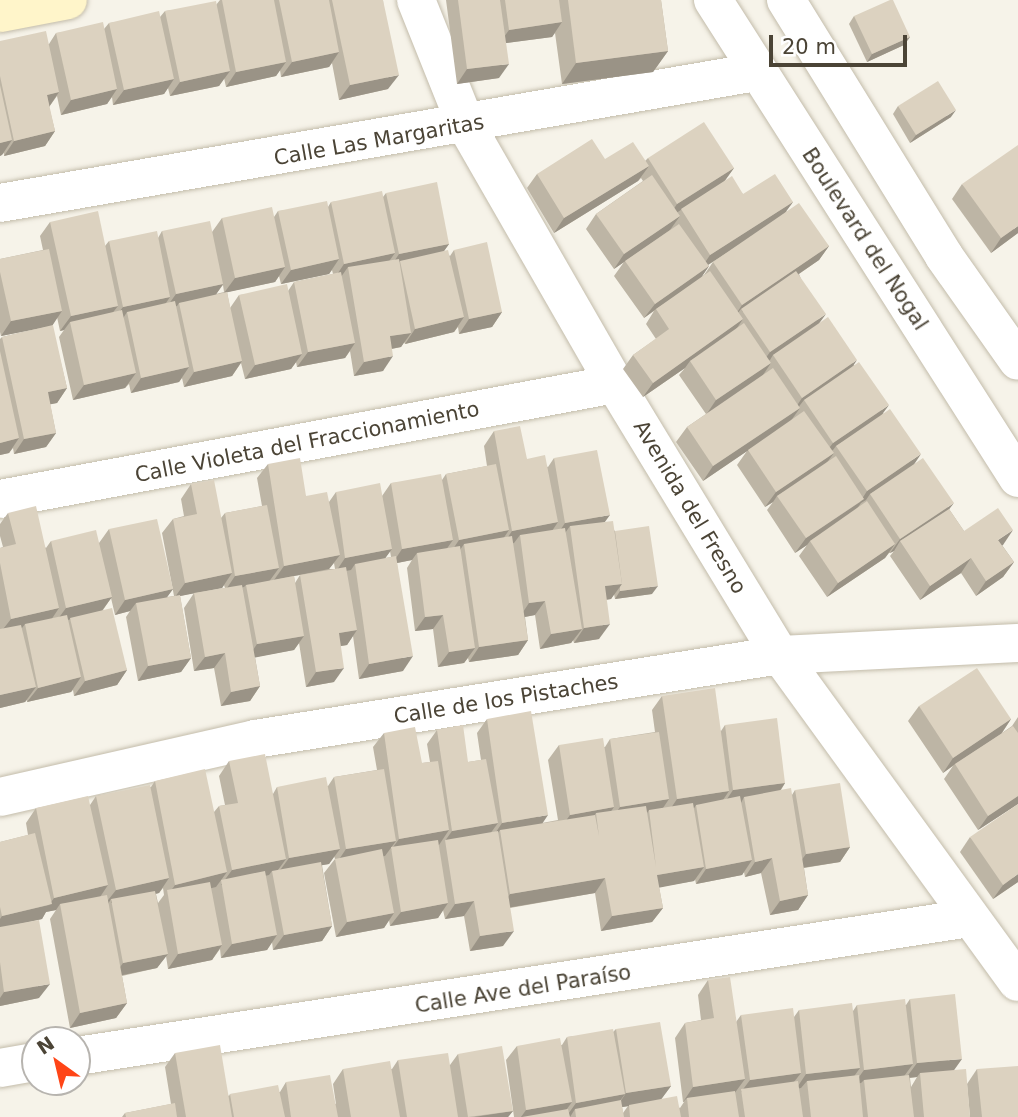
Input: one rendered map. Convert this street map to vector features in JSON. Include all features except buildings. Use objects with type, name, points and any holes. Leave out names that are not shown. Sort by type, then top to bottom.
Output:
[{"type":"street","points":[[0,13],[68,0]]},
{"type":"street","name":"Avenida del Fresno","points":[[416,0],[466,125],[615,384],[780,655],[1018,982]]},
{"type":"street","name":"Boulevard del Nogal","points":[[713,0],[756,72],[1018,478]]},
{"type":"street","points":[[786,0],[944,256],[1018,361]]},
{"type":"street","name":"Calle Las Margaritas","points":[[0,203],[466,125],[756,72]]},
{"type":"street","name":"Calle Violeta del Fraccionamiento","points":[[0,499],[615,384]]},
{"type":"street","name":"Calle de los Pistaches","points":[[0,797],[255,739],[780,655],[1018,643]]},
{"type":"street","name":"Calle Ave del Paraíso","points":[[91,1054],[969,918]]},
{"type":"street","points":[[0,1068],[21,1064]]}]
